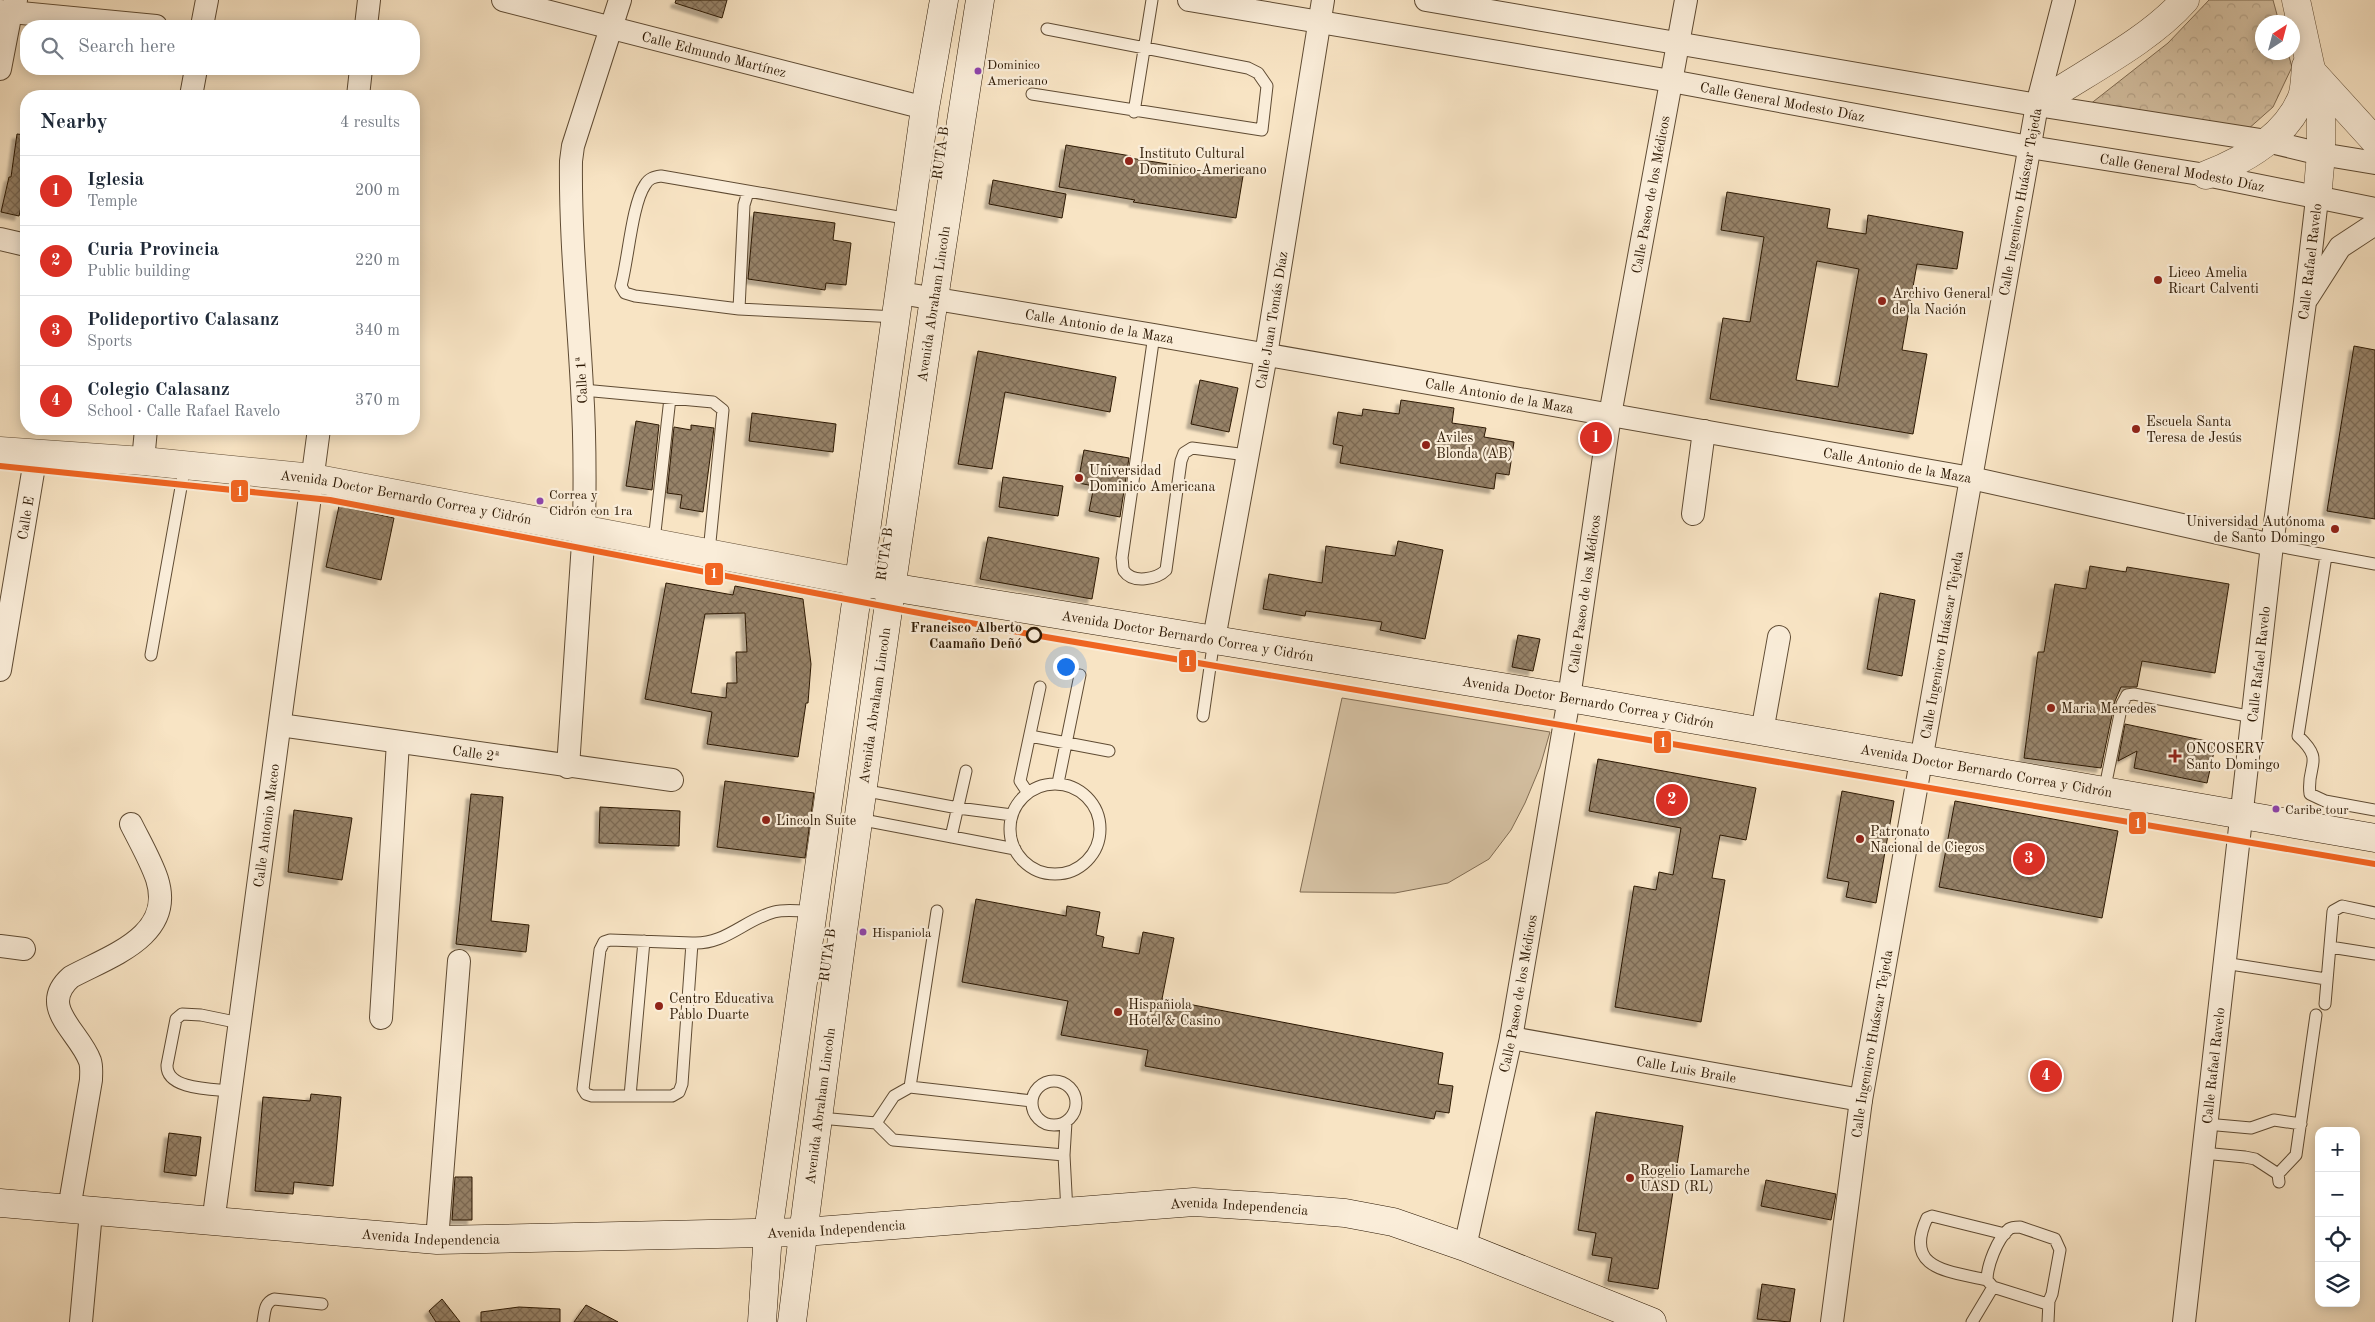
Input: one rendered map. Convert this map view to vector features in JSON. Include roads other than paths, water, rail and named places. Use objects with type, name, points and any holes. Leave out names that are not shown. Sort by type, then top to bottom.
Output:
[{"type":"main road","name":"Avenida Abraham Lincoln","points":[[820,1118],[862,790],[978,0]]},
{"type":"main road","points":[[2037,105],[2129,47],[2156,27],[2185,0]]},
{"type":"main road","name":"Calle Rafael Ravelo","points":[[2296,0],[2321,115],[2321,154],[2317,199]]},
{"type":"main road","points":[[762,1322],[768,1233],[925,108],[942,1]]},
{"type":"main road","points":[[2206,175],[2242,159],[2282,129],[2292,116],[2303,95],[2310,62]]},
{"type":"main road","points":[[2310,62],[2375,141]]},
{"type":"main road","name":"Avenida Doctor Bernardo Correa y Cidrón","points":[[0,451],[143,461],[314,478],[860,582],[1569,698],[2375,838]]},
{"type":"main road","name":"Avenida Independencia","points":[[0,1203],[213,1223],[437,1240],[804,1232],[1194,1202],[1345,1213],[1393,1222],[1465,1248],[1652,1322]]},
{"type":"main road","points":[[792,1322],[804,1232]]},
{"type":"street","points":[[203,20],[206,0]]},
{"type":"street","points":[[367,20],[370,0]]},
{"type":"street","name":"Calle Edmundo Martínez","points":[[503,0],[612,26],[925,108]]},
{"type":"street","name":"Calle 1ª","points":[[568,767],[584,528],[583,390],[571,161],[573,146],[620,0]]},
{"type":"street","name":"Calle General Modesto Díaz","points":[[1189,0],[1321,11],[1671,81],[2029,147],[2206,175],[2317,199],[2375,209]]},
{"type":"street","points":[[1426,0],[2037,105],[2267,141],[2321,154],[2375,163]]},
{"type":"street","name":"Calle Paseo de los Médicos","points":[[1465,1248],[1511,1038],[1569,698],[1610,415],[1686,0]]},
{"type":"street","name":"Calle Ingeniero Huáscar Tejeda","points":[[1832,1322],[1861,1100],[1970,478],[2037,105],[2064,0]]},
{"type":"street","points":[[0,69],[9,8],[107,20]]},
{"type":"street","name":"Calle Juan Tomás Díaz","points":[[1214,639],[1266,355],[1321,11]]},
{"type":"street","points":[[192,90],[195,75]]},
{"type":"street","points":[[359,90],[360,75]]},
{"type":"street","name":"Calle Rafael Ravelo","points":[[2184,1322],[2272,545],[2317,199]]},
{"type":"street","points":[[2305,302],[2340,247],[2375,224]]},
{"type":"street","points":[[0,239],[20,244]]},
{"type":"street","name":"Calle Antonio de la Maza","points":[[898,305],[933,300],[1154,335],[1704,431],[1970,478],[2272,545]]},
{"type":"street","points":[[1693,514],[1704,431]]},
{"type":"street","points":[[143,461],[145,435]]},
{"type":"street","name":"Calle Antonio Maceo","points":[[213,1223],[318,435]]},
{"type":"street","name":"Calle E","points":[[0,670],[36,454]]},
{"type":"street","points":[[1762,732],[1779,637]]},
{"type":"street","name":"Calle 2ª","points":[[280,725],[568,767],[672,780]]},
{"type":"street","points":[[382,1018],[398,742]]},
{"type":"street","points":[[81,1322],[80,1210],[91,1080],[90,1062],[82,1046],[66,1023],[58,1006],[57,994],[62,985],[71,977],[140,940],[152,926],[161,897],[157,879],[131,824]]},
{"type":"street","points":[[0,946],[24,949]]},
{"type":"street","points":[[437,1240],[459,961]]},
{"type":"street","name":"Calle Luis Braile","points":[[1511,1038],[1861,1100]]},
{"type":"lane","name":"RUTA B","points":[[804,1232],[978,0]]},
{"type":"lane","points":[[1134,112],[1152,0]]},
{"type":"lane","points":[[1032,94],[1134,112],[1262,130],[1267,86],[1258,73],[1248,68],[1047,29]]},
{"type":"lane","points":[[898,305],[739,309],[635,296],[625,293],[622,286],[638,197],[645,183],[653,177],[661,176],[910,219]]},
{"type":"lane","points":[[739,309],[744,205],[748,192]]},
{"type":"lane","points":[[1154,335],[1122,558],[1124,571],[1130,576],[1152,579],[1160,576],[1166,570],[1181,461],[1184,453],[1192,448],[1247,455]]},
{"type":"lane","points":[[583,390],[713,402],[723,410],[709,552]]},
{"type":"lane","points":[[654,542],[670,398]]},
{"type":"lane","points":[[151,655],[185,465]]},
{"type":"lane","points":[[2272,545],[2375,564]]},
{"type":"lane","points":[[2326,556],[2298,736],[2310,747],[2314,758],[2309,784],[2310,794],[2325,801],[2375,810]]},
{"type":"lane","points":[[1203,716],[1214,639]]},
{"type":"lane","points":[[1058,783],[1080,675]]},
{"type":"lane","points":[[1028,793],[1020,782],[1040,687]]},
{"type":"lane","points":[[2104,792],[2122,704],[2127,695],[2134,694],[2253,717]]},
{"type":"lane","points":[[1030,736],[1109,751]]},
{"type":"lane","points":[[951,837],[966,771]]},
{"type":"lane","points":[[1058,783],[1072,787],[1097,802],[1101,832],[1098,846],[1088,860],[1074,870],[1058,874],[1041,871],[1025,863],[1015,849],[1010,833],[1012,815],[1018,803],[1028,793],[1042,785],[1058,783]]},
{"type":"lane","points":[[862,790],[958,808],[1012,815]]},
{"type":"lane","points":[[858,819],[1015,849]]},
{"type":"lane","points":[[2325,1004],[2333,910],[2342,906],[2375,913]]},
{"type":"lane","points":[[692,943],[682,1084],[679,1092],[672,1096],[592,1096],[586,1094],[583,1089],[600,950],[604,942],[610,940],[692,943],[705,944],[719,940],[777,911],[813,912]]},
{"type":"lane","points":[[910,1087],[937,911]]},
{"type":"lane","points":[[630,1096],[644,941]]},
{"type":"lane","points":[[2330,947],[2375,954]]},
{"type":"lane","points":[[2224,963],[2326,979]]},
{"type":"lane","points":[[231,1091],[182,1084],[171,1079],[167,1072],[167,1065],[176,1019],[182,1014],[201,1015],[240,1024]]},
{"type":"lane","points":[[2203,1153],[2245,1156],[2255,1159],[2278,1178],[2296,1155],[2316,1014]]},
{"type":"lane","points":[[1066,1122],[1052,1125],[1039,1120],[1032,1108],[1032,1101],[1033,1095],[1042,1084],[1048,1081],[1062,1082],[1072,1091],[1076,1104],[1075,1111],[1066,1122],[1064,1155],[1068,1212]]},
{"type":"lane","points":[[876,1123],[894,1096],[910,1087],[1032,1101]]},
{"type":"lane","points":[[820,1118],[876,1123],[893,1140],[1064,1155]]},
{"type":"lane","points":[[2206,1124],[2251,1128],[2274,1120],[2301,1124]]},
{"type":"lane","points":[[2005,1234],[1932,1216],[1927,1218],[1920,1233],[1919,1246],[1922,1256],[1927,1262],[1942,1269],[2044,1303],[2049,1300]]},
{"type":"lane","points":[[1972,1322],[1990,1284],[1987,1272],[2005,1234],[2010,1228],[2020,1227],[2055,1239],[2060,1250],[2052,1294],[2049,1300],[2048,1322]]},
{"type":"lane","points":[[263,1322],[266,1306],[269,1301],[274,1299],[322,1304]]},
{"type":"place","name":"Dominico Americano","points":[[978,71]]},
{"type":"place","name":"Instituto Cultural Dominico-Americano","points":[[1129,161]]},
{"type":"place","name":"Liceo Amelia Ricart Calventi","points":[[2158,280]]},
{"type":"place","name":"Archivo General de la Nación","points":[[1882,301]]},
{"type":"place","name":"Escuela Santa Teresa de Jesús","points":[[2136,429]]},
{"type":"place","name":"Iglesia","points":[[1596,438]]},
{"type":"place","name":"Aviles Blonda (AB)","points":[[1426,445]]},
{"type":"place","name":"Universidad Dominico Americana","points":[[1079,478]]},
{"type":"place","name":"Correa y Cidrón con 1ra","points":[[540,501]]},
{"type":"place","name":"Universidad Autónoma de Santo Domingo","points":[[2335,529]]},
{"type":"place","name":"Francisco Alberto Caamaño Deñó","points":[[1034,635]]},
{"type":"place","name":"Maria Mercedes","points":[[2051,708]]},
{"type":"place","name":"ONCOSERV Santo Domingo","points":[[2175,756]]},
{"type":"place","name":"Curia Provincia","points":[[1672,800]]},
{"type":"place","name":"Caribe tour","points":[[2276,809]]},
{"type":"place","name":"Lincoln Suite","points":[[766,820]]},
{"type":"place","name":"Patronato Nacional de Ciegos","points":[[1860,839]]},
{"type":"place","name":"Polideportivo Calasanz","points":[[2029,859]]},
{"type":"place","name":"Hispaniola","points":[[863,932]]},
{"type":"place","name":"Centro Educativa Pablo Duarte","points":[[659,1006]]},
{"type":"place","name":"Hispañiola Hotel & Casino","points":[[1118,1012]]},
{"type":"place","name":"Colegio Calasanz","points":[[2046,1076]]},
{"type":"place","name":"Rogelio Lamarche UASD (RL)","points":[[1630,1178]]}]
